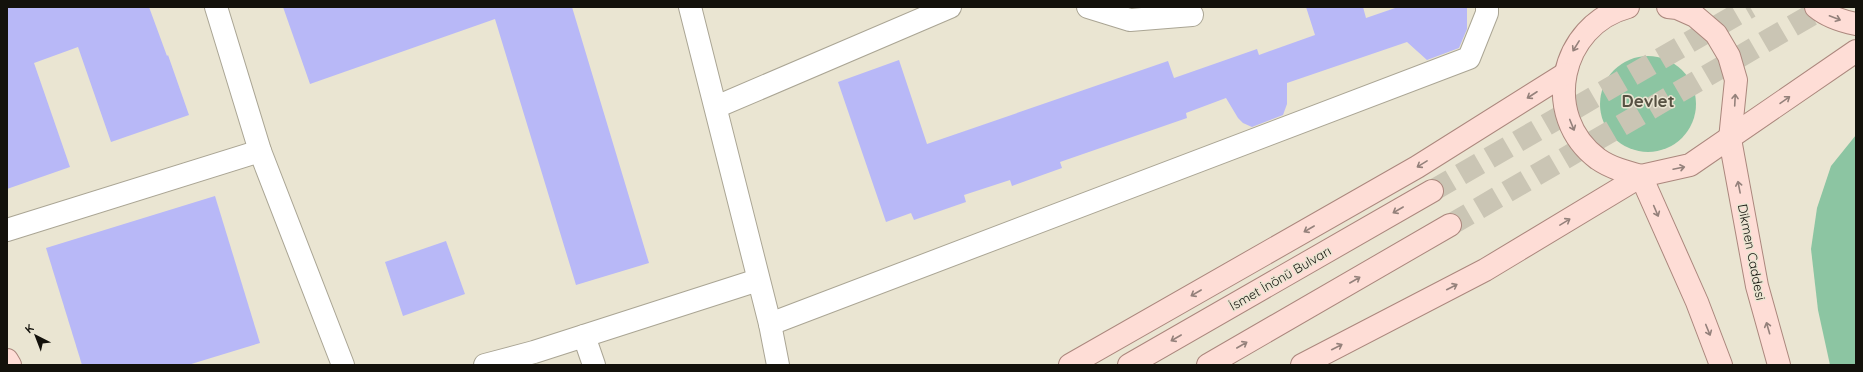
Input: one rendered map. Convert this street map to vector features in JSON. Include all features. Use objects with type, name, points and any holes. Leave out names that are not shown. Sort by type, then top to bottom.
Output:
[{"type":"main road","points":[[1628,7],[1590,16],[1574,47],[1565,74],[1564,101],[1572,128],[1583,145],[1598,159],[1616,169],[1640,176],[1697,302],[1721,365]]},
{"type":"main road","name":"Dikmen Caddesi","points":[[1675,7],[1695,16],[1716,34],[1729,56],[1736,80],[1730,138],[1757,286],[1779,365]]},
{"type":"main road","points":[[1816,7],[1824,14],[1837,20],[1856,24]]},
{"type":"main road","points":[[1302,365],[1485,270],[1640,176],[1690,166],[1856,51]]},
{"type":"main road","points":[[1070,365],[1417,167],[1565,74]]},
{"type":"main road","name":"İsmet İnönü Bulvarı","points":[[1129,365],[1432,191]]},
{"type":"main road","points":[[1208,365],[1450,225]]},
{"type":"main road","points":[[7,360],[10,365]]},
{"type":"lane","points":[[216,7],[260,151],[343,365]]},
{"type":"lane","points":[[690,7],[770,324],[778,365]]},
{"type":"lane","points":[[716,107],[950,7]]},
{"type":"lane","points":[[1088,7],[1130,20],[1192,15]]},
{"type":"lane","points":[[770,324],[1469,58],[1487,13],[1487,7]]},
{"type":"lane","points":[[7,230],[260,151]]},
{"type":"lane","points":[[485,365],[584,336],[758,280]]},
{"type":"lane","points":[[584,336],[594,365]]},
{"type":"green space","points":[[1648,56],[1666,59],[1682,70],[1693,86],[1696,104],[1693,122],[1682,138],[1666,149],[1648,152],[1630,149],[1614,138],[1603,122],[1600,104],[1603,86],[1614,70],[1630,59]]},
{"type":"green space","points":[[1856,135],[1856,365],[1830,365],[1818,310],[1811,249],[1817,208],[1831,166]]},
{"type":"building","points":[[7,7],[149,7],[189,115],[111,142],[78,47],[34,63],[70,167],[7,189]]},
{"type":"building","points":[[283,7],[572,7],[649,263],[576,285],[495,19],[310,84]]},
{"type":"building","points":[[1306,7],[1363,7],[1366,18],[1398,7],[1467,7],[1467,29],[1459,48],[1427,60],[1407,42],[1287,83],[1287,104],[1283,115],[1252,127],[1243,123],[1238,118],[1226,98],[1186,113],[1187,118],[1060,162],[1062,168],[1012,186],[1010,180],[964,195],[966,202],[914,220],[911,213],[886,222],[838,82],[899,60],[927,144],[1168,61],[1174,78],[1257,49],[1259,55],[1315,35]]},
{"type":"building","points":[[215,196],[260,343],[188,365],[82,365],[46,248]]},
{"type":"building","points":[[446,241],[465,294],[403,316],[385,262]]},
{"type":"tunnel","points":[[1432,191],[1750,7]]},
{"type":"tunnel","points":[[1450,225],[1825,7]]},
{"type":"district","name":"Devlet","points":[[1648,100]]}]
